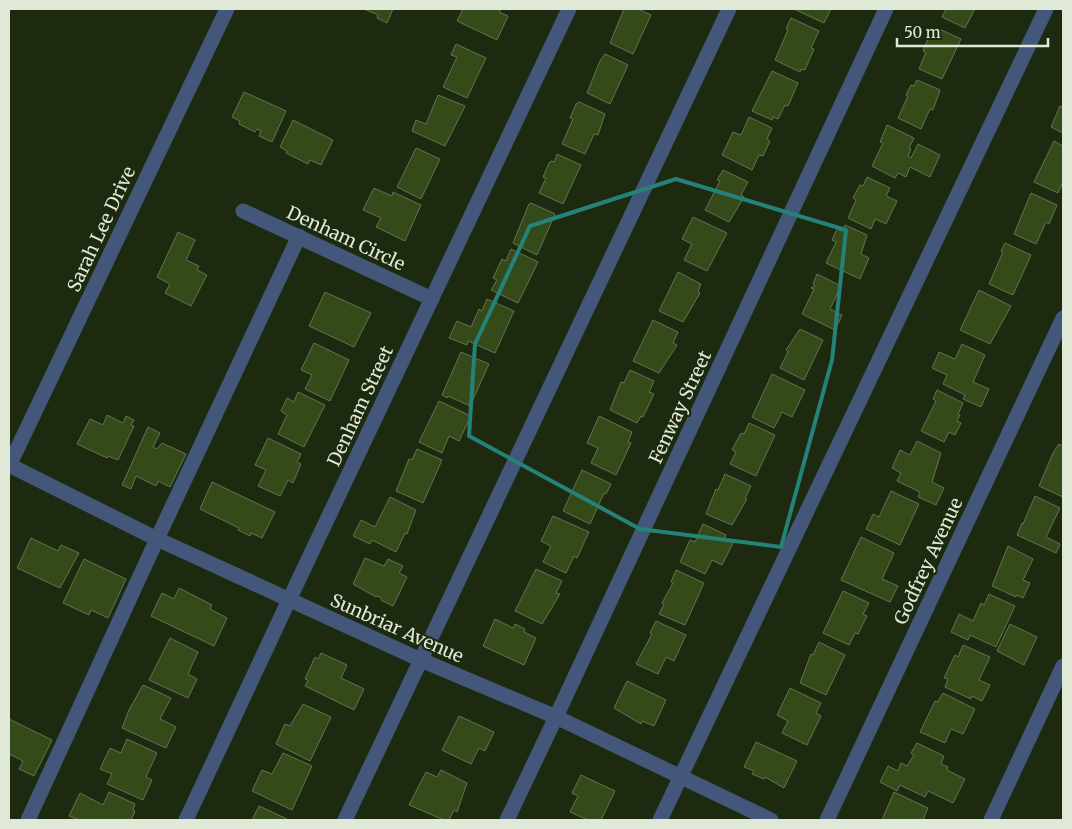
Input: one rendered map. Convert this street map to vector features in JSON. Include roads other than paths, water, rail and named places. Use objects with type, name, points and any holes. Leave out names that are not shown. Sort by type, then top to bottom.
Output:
[{"type":"street","name":"Sarah Lee Drive","points":[[9,466],[227,9]]},
{"type":"street","name":"Denham Street","points":[[186,820],[569,9]]},
{"type":"street","points":[[345,820],[729,9]]},
{"type":"street","name":"Fenway Street","points":[[506,820],[556,717],[886,9]]},
{"type":"street","points":[[660,820],[1046,9]]},
{"type":"street","name":"Denham Circle","points":[[243,211],[432,299]]},
{"type":"street","points":[[28,820],[298,236]]},
{"type":"street","name":"Godfrey Avenue","points":[[827,820],[1063,318]]},
{"type":"street","name":"Sunbriar Avenue","points":[[9,466],[157,539],[421,660],[556,717],[771,820]]},
{"type":"street","points":[[991,820],[1063,666]]}]
